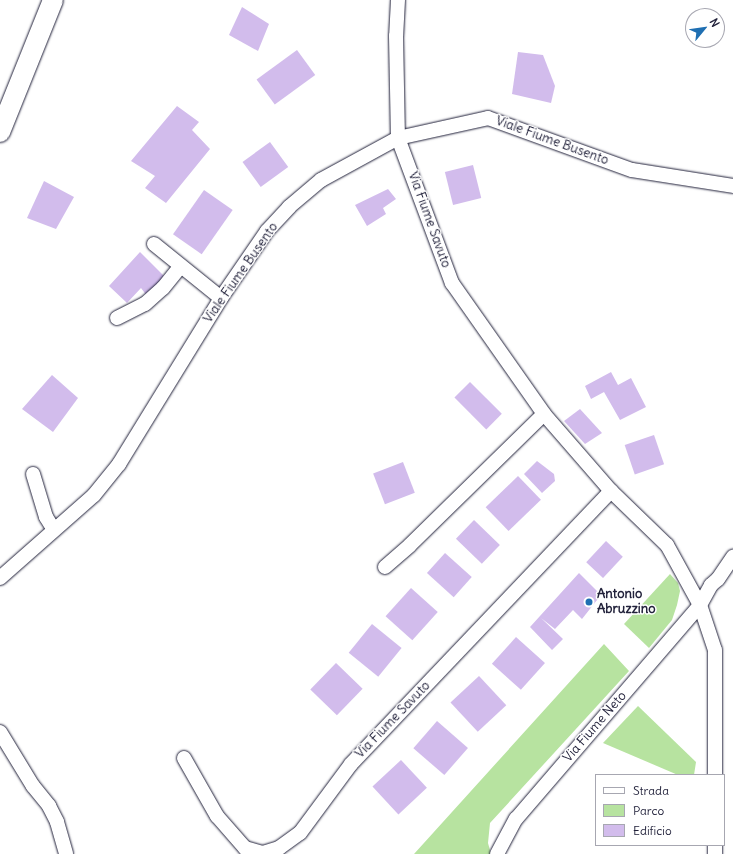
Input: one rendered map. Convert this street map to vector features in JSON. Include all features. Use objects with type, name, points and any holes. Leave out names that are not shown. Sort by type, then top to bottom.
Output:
[{"type":"main road","points":[[0,132],[53,0]]},
{"type":"street","name":"Via Fiume Savuto","points":[[398,0],[396,36],[398,138],[452,283],[544,414],[611,491],[667,545],[700,606],[715,650],[715,774]]},
{"type":"street","name":"Viale Fiume Busento","points":[[0,578],[94,495],[119,464],[221,298],[267,231],[289,207],[320,180],[398,138],[488,118],[632,170],[733,186]]},
{"type":"street","points":[[154,244],[221,298]]},
{"type":"street","points":[[117,318],[145,304],[163,288],[181,266]]},
{"type":"street","points":[[385,567],[410,545],[544,414]]},
{"type":"street","points":[[33,474],[46,517],[54,530]]},
{"type":"street","name":"Via Fiume Savuto","points":[[184,758],[217,816],[245,848],[263,853],[279,848],[300,833],[351,764],[611,491]]},
{"type":"street","name":"Via Fiume Neto","points":[[497,854],[516,819],[700,606],[710,585],[718,579],[733,557]]},
{"type":"street","points":[[0,732],[33,786],[49,806],[58,822],[66,854]]},
{"type":"green space","points":[[670,574],[678,583],[680,591],[677,605],[672,620],[649,648],[624,624]]},
{"type":"green space","points":[[604,644],[629,671],[490,823],[488,843],[491,854],[414,854]]},
{"type":"green space","points":[[638,706],[696,762],[694,774],[676,774],[603,743]]},
{"type":"building","points":[[242,7],[269,24],[258,51],[229,35]]},
{"type":"building","points":[[297,50],[315,75],[275,104],[257,79]]},
{"type":"building","points":[[518,52],[543,55],[555,86],[551,103],[512,94]]},
{"type":"building","points":[[177,106],[199,122],[192,130],[210,149],[166,203],[145,188],[155,176],[131,161]]},
{"type":"building","points":[[270,142],[288,167],[261,187],[242,162]]},
{"type":"building","points":[[473,165],[481,198],[453,205],[445,172]]},
{"type":"building","points":[[44,181],[74,197],[56,229],[27,218]]},
{"type":"building","points":[[388,189],[396,199],[383,208],[386,214],[367,226],[355,205]]},
{"type":"building","points":[[204,190],[233,210],[202,254],[173,234]]},
{"type":"building","points":[[140,252],[164,276],[147,296],[141,288],[127,303],[109,286]]},
{"type":"building","points":[[611,372],[618,385],[631,378],[646,407],[620,420],[604,392],[591,399],[585,386]]},
{"type":"building","points":[[52,375],[78,398],[53,432],[22,409]]},
{"type":"building","points":[[470,382],[502,414],[486,429],[454,398]]},
{"type":"building","points":[[580,409],[602,433],[585,444],[564,421]]},
{"type":"building","points":[[654,435],[664,464],[635,474],[625,445]]},
{"type":"building","points":[[537,461],[554,474],[555,481],[542,493],[524,474]]},
{"type":"building","points":[[403,462],[415,493],[385,504],[373,473]]},
{"type":"building","points":[[518,476],[541,500],[509,531],[486,507]]},
{"type":"building","points":[[474,520],[500,545],[482,564],[456,539]]},
{"type":"building","points":[[606,541],[623,557],[603,578],[586,562]]},
{"type":"building","points":[[445,553],[472,577],[454,597],[427,573]]},
{"type":"building","points":[[579,573],[601,595],[582,619],[573,610],[555,629],[541,618],[563,639],[552,650],[530,627]]},
{"type":"building","points":[[411,588],[438,612],[412,640],[386,616]]},
{"type":"building","points":[[372,624],[402,648],[378,677],[349,653]]},
{"type":"building","points":[[516,637],[545,663],[521,690],[492,664]]},
{"type":"building","points":[[336,663],[363,689],[337,715],[310,690]]},
{"type":"building","points":[[479,676],[506,705],[478,732],[450,703]]},
{"type":"building","points":[[437,721],[468,748],[444,775],[413,748]]},
{"type":"building","points":[[401,760],[427,788],[398,814],[372,787]]},
{"type":"place","name":"Antonio Abruzzino","points":[[589,602]]}]
